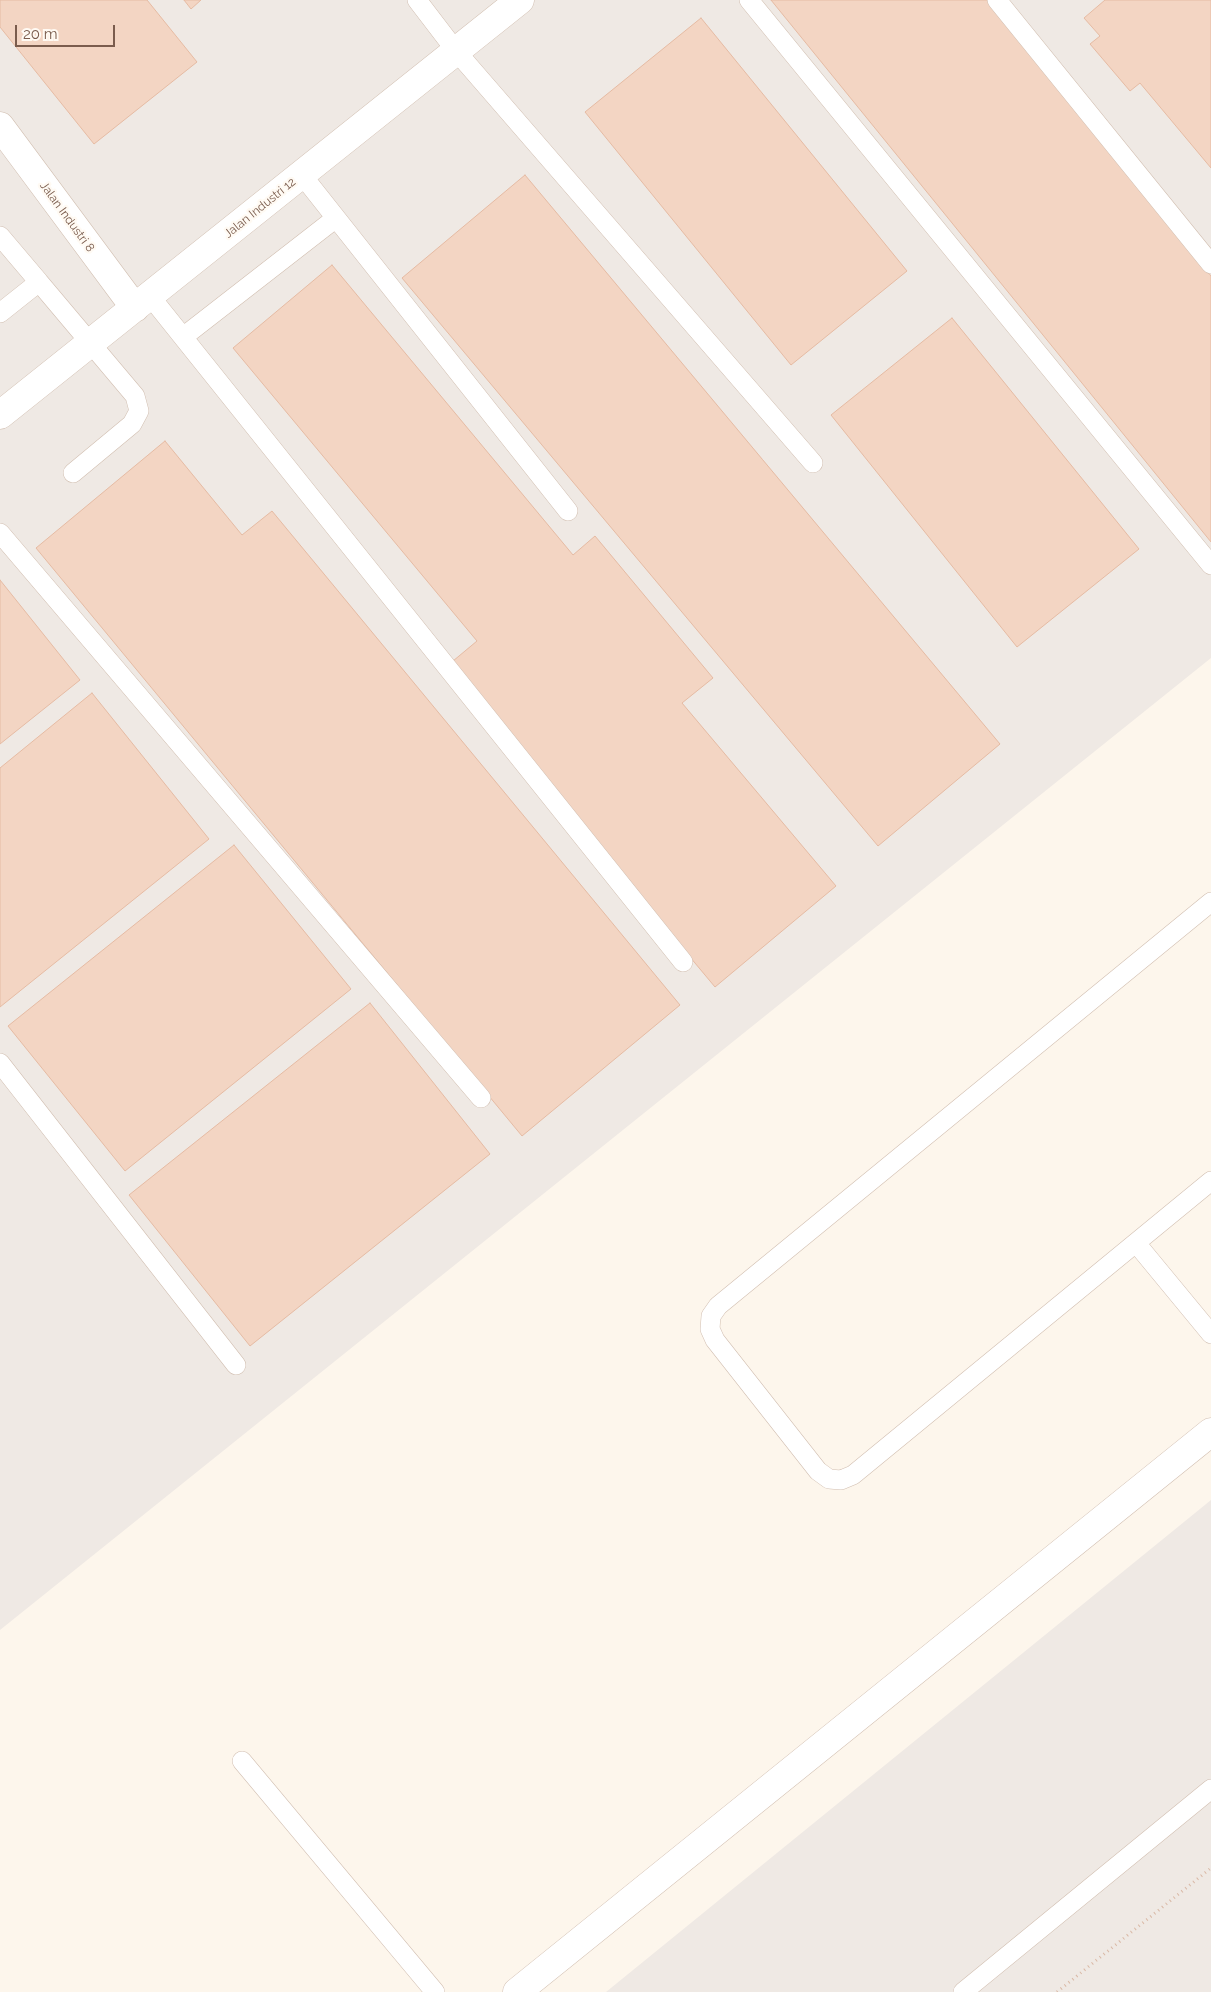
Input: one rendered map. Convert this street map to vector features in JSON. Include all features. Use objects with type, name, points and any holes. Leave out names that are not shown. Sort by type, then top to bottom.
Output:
[{"type":"street","name":"Jalan Industri 12","points":[[0,415],[520,0]]},
{"type":"street","name":"Jalan Industri 8","points":[[0,126],[142,302]]},
{"type":"street","points":[[517,1992],[1211,1432]]},
{"type":"lane","points":[[417,0],[456,50],[813,463]]},
{"type":"lane","points":[[749,0],[1211,565]]},
{"type":"lane","points":[[997,0],[1211,264]]},
{"type":"lane","points":[[302,174],[568,510]]},
{"type":"lane","points":[[183,337],[336,218]]},
{"type":"lane","points":[[0,236],[135,396],[139,411],[132,424],[73,473]]},
{"type":"lane","points":[[0,313],[39,282]]},
{"type":"lane","points":[[142,302],[183,337],[683,962]]},
{"type":"lane","points":[[0,534],[481,1098]]},
{"type":"lane","points":[[1211,902],[718,1306],[711,1316],[710,1329],[715,1340],[818,1471],[829,1479],[841,1480],[853,1475],[1211,1181]]},
{"type":"lane","points":[[0,1064],[236,1365]]},
{"type":"lane","points":[[1136,1243],[1211,1334]]},
{"type":"lane","points":[[242,1761],[435,1992]]},
{"type":"lane","points":[[963,1992],[1211,1790]]},
{"type":"path","points":[[1057,1992],[1211,1868]]},
{"type":"shaded area","points":[[0,0],[1211,0],[1211,658],[0,1630]]},
{"type":"shaded area","points":[[1211,1500],[1211,1992],[606,1992]]},
{"type":"building","points":[[0,0],[147,0],[197,62],[94,144],[0,27]]},
{"type":"building","points":[[184,0],[201,0],[191,9]]},
{"type":"building","points":[[771,0],[987,0],[1211,276],[1211,542]]},
{"type":"building","points":[[1105,0],[1211,0],[1211,168],[1140,83],[1130,91],[1090,44],[1100,36],[1084,18]]},
{"type":"building","points":[[701,18],[907,271],[791,365],[585,112]]},
{"type":"building","points":[[525,175],[1000,744],[878,846],[402,278]]},
{"type":"building","points":[[332,265],[573,555],[595,536],[713,678],[682,703],[836,886],[715,987],[447,666],[477,641],[233,348]]},
{"type":"building","points":[[952,318],[1139,549],[1017,647],[831,415]]},
{"type":"building","points":[[165,441],[242,535],[272,511],[680,1005],[522,1136],[36,548]]},
{"type":"building","points":[[0,580],[80,680],[0,744]]},
{"type":"building","points":[[92,693],[209,839],[0,1007],[0,768]]},
{"type":"building","points":[[234,845],[351,989],[125,1171],[8,1026]]},
{"type":"building","points":[[370,1003],[490,1154],[250,1346],[129,1195]]}]
